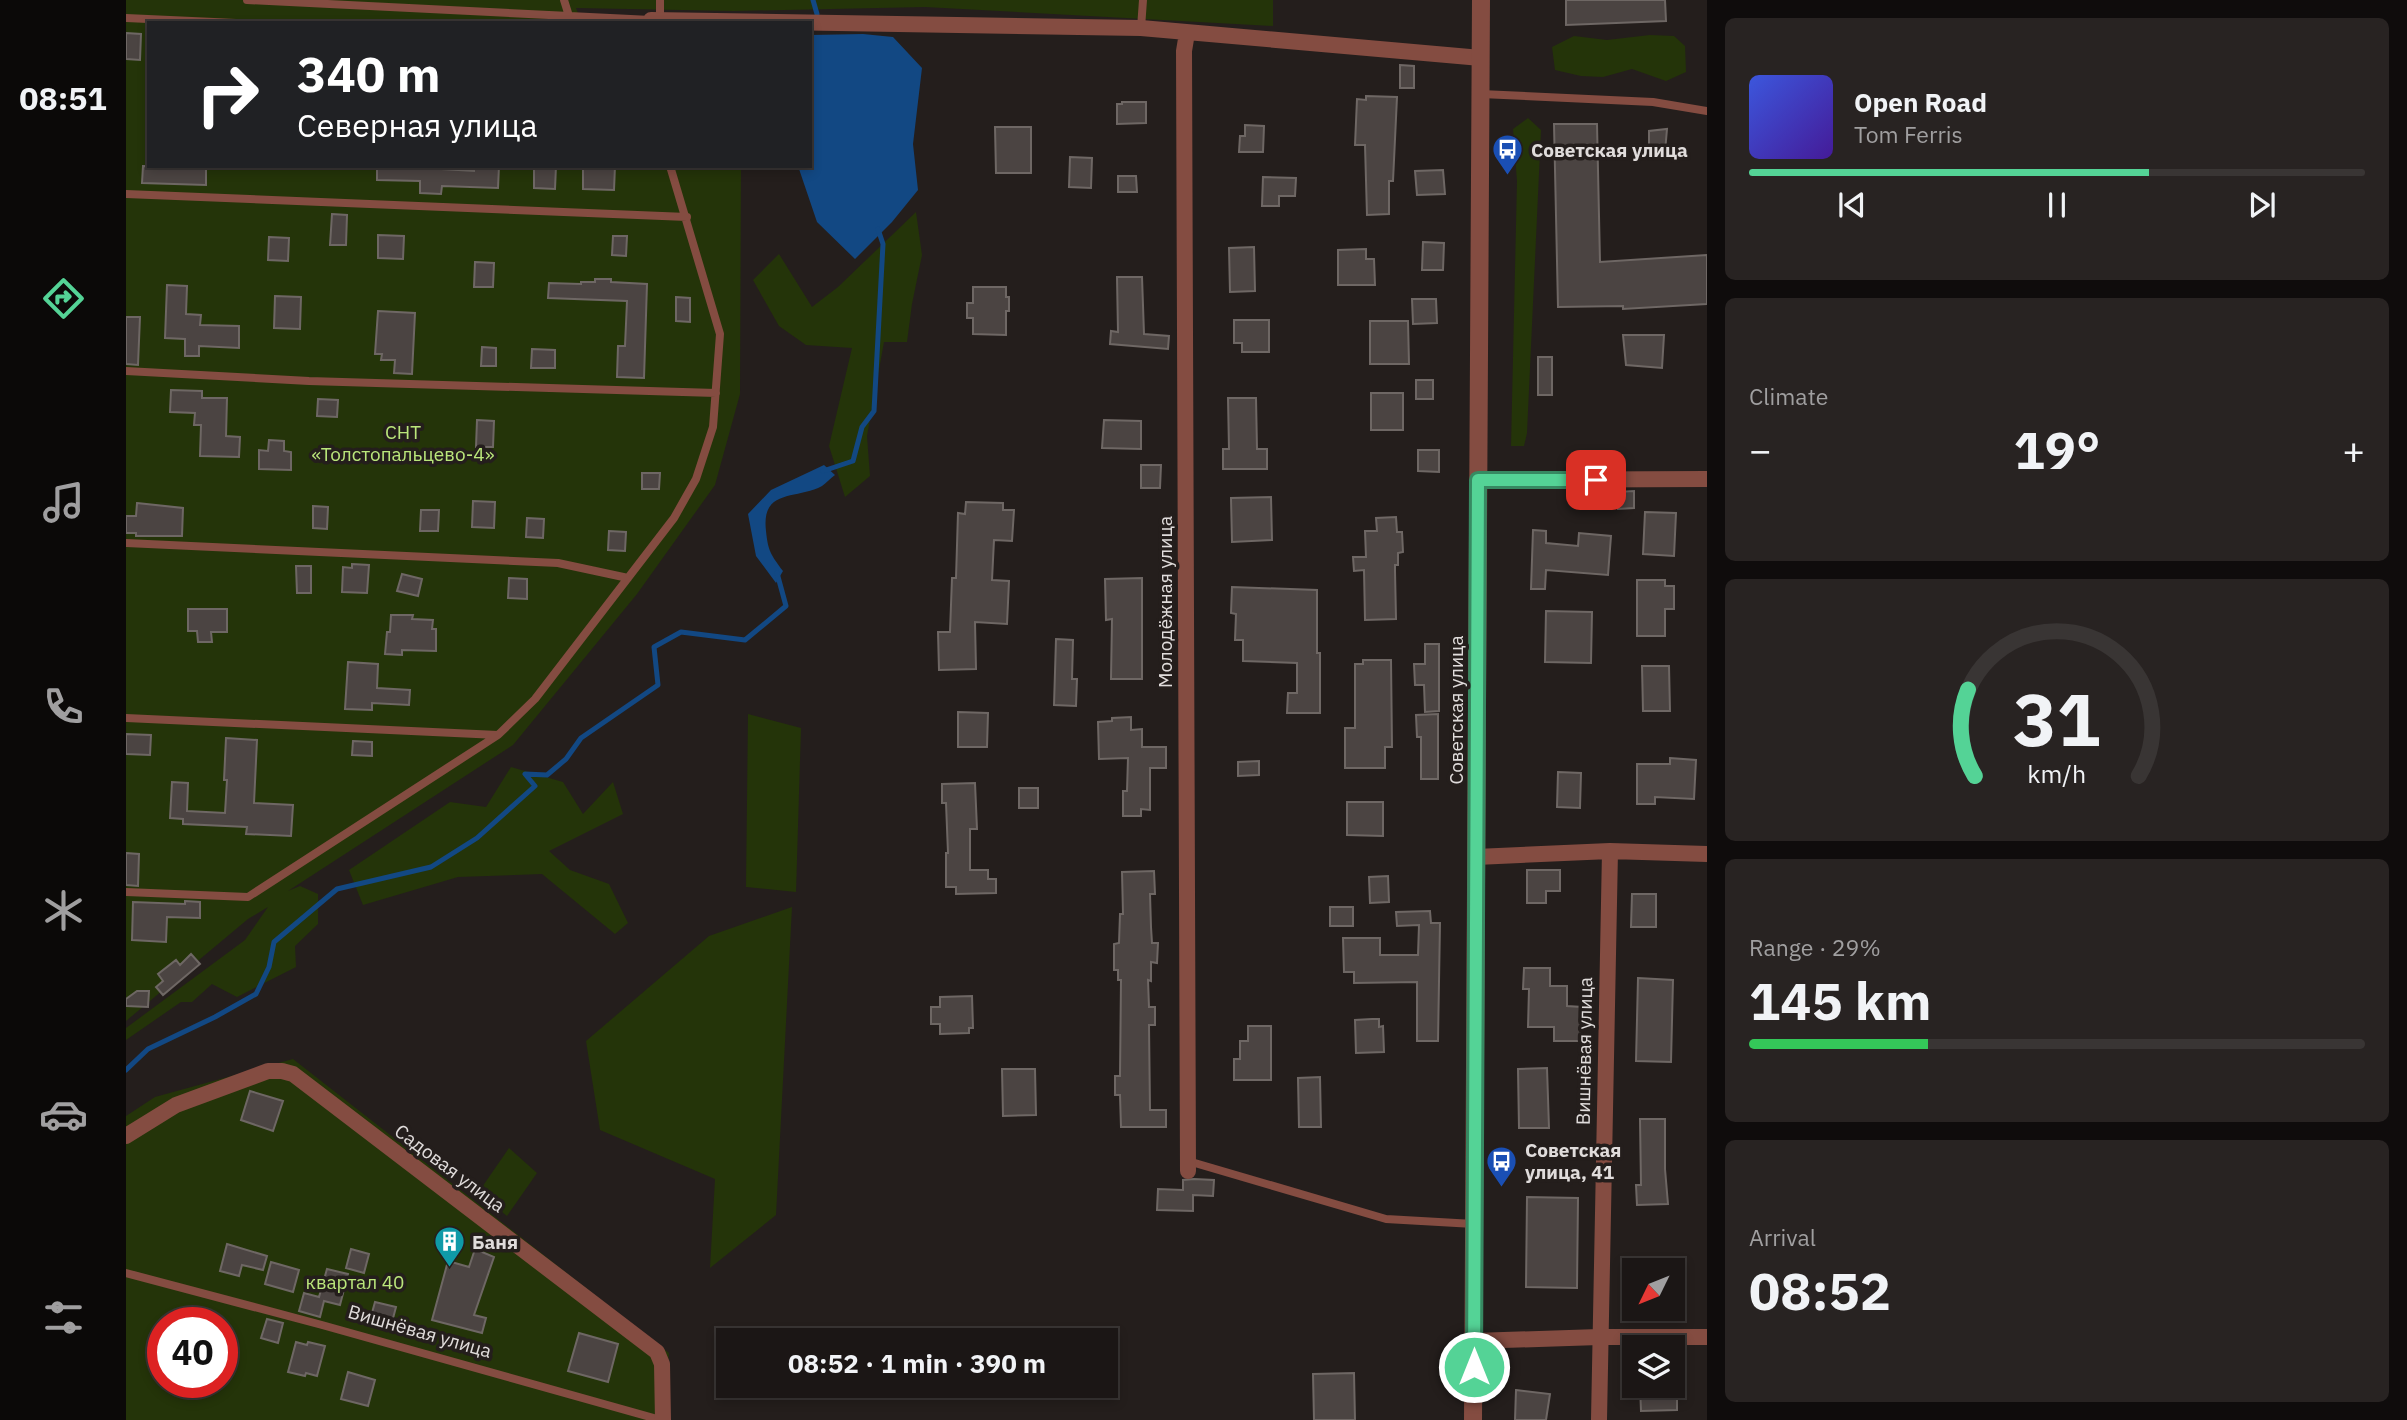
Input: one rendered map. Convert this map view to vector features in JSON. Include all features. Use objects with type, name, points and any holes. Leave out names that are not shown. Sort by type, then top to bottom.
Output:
[{"type":"street","name":"Советская улица","points":[[1473,1420],[1481,0]]},
{"type":"street","points":[[812,23],[1141,28],[1481,58]]},
{"type":"street","name":"Молодёжная улица","points":[[1187,33],[1184,51],[1188,1166]]},
{"type":"street","points":[[1478,480],[1707,479]]},
{"type":"street","points":[[1476,857],[1610,851],[1707,854]]},
{"type":"street","name":"Вишнёвая улица","points":[[1599,1420],[1610,851]]},
{"type":"street","name":"Садовая улица","points":[[126,1136],[176,1105],[268,1072],[282,1071],[292,1074],[657,1352],[662,1364],[662,1420]]},
{"type":"street","points":[[1474,1341],[1707,1337]]},
{"type":"lane","points":[[247,0],[653,21],[660,0]]},
{"type":"lane","points":[[564,0],[569,16]]},
{"type":"lane","points":[[1141,28],[1143,0]]},
{"type":"lane","points":[[126,18],[192,21]]},
{"type":"lane","points":[[1481,94],[1653,102],[1707,111]]},
{"type":"lane","points":[[126,892],[248,897],[498,735],[535,699],[674,518],[696,480],[713,427],[720,334],[671,168]]},
{"type":"lane","points":[[126,194],[687,217]]},
{"type":"lane","points":[[126,371],[323,381],[716,393]]},
{"type":"lane","points":[[126,543],[558,563],[628,578]]},
{"type":"lane","points":[[126,718],[498,735]]},
{"type":"lane","points":[[1188,1166],[1386,1219],[1474,1224]]},
{"type":"lane","name":"Вишнёвая улица","points":[[126,1273],[662,1420]]},
{"type":"green space","name":"СНТ «Толстопальцево-4»","points":[[126,0],[1273,0],[1273,26],[925,7],[734,11],[576,8],[581,21],[147,21],[147,168],[741,168],[740,394],[715,485],[637,594],[513,745],[288,891],[300,886],[318,894],[318,924],[295,946],[296,967],[237,997],[212,984],[192,1002],[181,1002],[126,1040],[126,1028],[245,940],[268,907],[248,919],[126,1021]]},
{"type":"green space","points":[[1650,35],[1674,36],[1685,46],[1686,72],[1666,81],[1632,69],[1603,77],[1581,76],[1555,70],[1552,47],[1574,36],[1607,40]]},
{"type":"green space","points":[[1528,118],[1541,130],[1527,433],[1524,446],[1511,446],[1517,181],[1513,129]]},
{"type":"green space","points":[[916,212],[922,255],[907,342],[884,342],[867,436],[870,476],[845,497],[829,446],[852,348],[806,345],[779,326],[753,280],[779,254],[812,307],[838,287]]},
{"type":"green space","points":[[748,714],[801,728],[796,892],[746,887]]},
{"type":"green space","points":[[511,767],[563,782],[583,814],[613,782],[623,814],[549,851],[570,870],[609,884],[628,923],[615,934],[542,874],[458,877],[363,905],[349,870],[450,802],[486,807]]},
{"type":"green space","points":[[792,907],[776,1215],[710,1268],[715,1179],[600,1130],[586,1041],[709,936]]},
{"type":"green space","name":"квартал 40","points":[[293,1059],[669,1353],[663,1420],[126,1420],[126,1116],[155,1097]]},
{"type":"green space","points":[[509,1148],[537,1173],[507,1216],[478,1193]]},
{"type":"water","points":[[863,34],[893,37],[922,68],[913,144],[918,190],[892,222],[855,259],[817,222],[799,168],[812,168],[812,35]]},
{"type":"water","points":[[824,465],[835,475],[822,486],[782,498],[769,508],[766,531],[769,548],[783,571],[776,583],[756,556],[748,514],[771,490]]},
{"type":"building","points":[[1566,0],[1665,0],[1666,21],[1566,25]]},
{"type":"building","points":[[126,33],[141,34],[140,60],[126,59]]},
{"type":"building","points":[[1400,65],[1414,66],[1414,88],[1400,88]]},
{"type":"building","points":[[1366,96],[1397,97],[1393,181],[1389,181],[1389,214],[1367,215],[1365,145],[1355,145],[1357,99],[1366,100]]},
{"type":"building","points":[[1146,102],[1146,123],[1117,124],[1117,104]]},
{"type":"building","points":[[1554,124],[1597,124],[1600,262],[1707,255],[1707,304],[1623,309],[1623,306],[1558,307]]},
{"type":"building","points":[[1245,125],[1264,126],[1263,152],[1239,152],[1240,136],[1245,136]]},
{"type":"building","points":[[995,127],[1031,127],[1031,173],[996,173]]},
{"type":"building","points":[[1667,129],[1665,152],[1649,152],[1649,131]]},
{"type":"building","points":[[1070,157],[1092,158],[1091,188],[1069,187]]},
{"type":"building","points":[[143,166],[206,168],[206,185],[142,183]]},
{"type":"building","points":[[377,168],[474,171],[474,168],[499,168],[498,188],[442,186],[441,194],[420,193],[420,181],[377,180]]},
{"type":"building","points":[[534,168],[556,168],[555,189],[534,188]]},
{"type":"building","points":[[583,168],[615,168],[614,190],[583,189]]},
{"type":"building","points":[[1443,170],[1445,194],[1417,195],[1415,171]]},
{"type":"building","points":[[1118,176],[1136,176],[1137,192],[1118,192]]},
{"type":"building","points":[[1263,177],[1296,178],[1295,196],[1279,196],[1279,206],[1262,206]]},
{"type":"building","points":[[332,214],[347,215],[346,245],[330,245]]},
{"type":"building","points":[[378,235],[404,236],[403,259],[378,258]]},
{"type":"building","points":[[613,236],[627,236],[626,256],[612,255]]},
{"type":"building","points":[[269,237],[289,238],[288,261],[268,260]]},
{"type":"building","points":[[1423,242],[1444,243],[1443,270],[1422,270]]},
{"type":"building","points":[[1254,247],[1255,291],[1230,292],[1229,248]]},
{"type":"building","points":[[1366,249],[1366,259],[1374,259],[1375,285],[1338,285],[1338,250]]},
{"type":"building","points":[[475,262],[494,263],[493,287],[474,287]]},
{"type":"building","points":[[1117,277],[1142,277],[1144,334],[1169,336],[1168,349],[1110,344],[1111,331],[1118,332]]},
{"type":"building","points":[[595,279],[647,284],[644,378],[617,377],[618,346],[625,346],[627,301],[548,298],[549,283],[581,284],[595,282]]},
{"type":"building","points":[[167,285],[187,286],[186,314],[201,315],[200,325],[239,326],[239,348],[199,346],[199,356],[185,356],[185,339],[165,338]]},
{"type":"building","points":[[973,287],[1006,287],[1009,311],[1006,311],[1006,335],[973,334],[973,318],[967,318],[967,303],[973,303]]},
{"type":"building","points":[[275,296],[301,297],[300,329],[274,328]]},
{"type":"building","points":[[676,297],[690,298],[690,322],[676,321]]},
{"type":"building","points":[[1412,299],[1436,299],[1437,323],[1413,324]]},
{"type":"building","points":[[378,311],[415,313],[412,374],[394,373],[395,360],[381,360],[382,354],[375,354]]},
{"type":"building","points":[[126,317],[140,317],[138,365],[126,364]]},
{"type":"building","points":[[1234,320],[1269,320],[1269,352],[1242,352],[1242,343],[1234,343]]},
{"type":"building","points":[[1370,321],[1408,321],[1409,364],[1370,364]]},
{"type":"building","points":[[1623,335],[1664,335],[1662,368],[1626,365]]},
{"type":"building","points":[[482,347],[496,348],[496,366],[481,366]]},
{"type":"building","points":[[532,349],[555,350],[555,368],[531,368]]},
{"type":"building","points":[[1538,357],[1552,357],[1552,395],[1538,395]]},
{"type":"building","points":[[1416,380],[1433,380],[1433,399],[1416,399]]},
{"type":"building","points":[[171,390],[202,391],[202,398],[227,398],[226,436],[240,437],[239,457],[200,456],[201,425],[194,425],[195,413],[170,412]]},
{"type":"building","points":[[1371,393],[1403,393],[1403,430],[1371,430]]},
{"type":"building","points":[[1228,398],[1256,398],[1257,449],[1267,449],[1267,469],[1223,469],[1223,449],[1229,449]]},
{"type":"building","points":[[318,399],[338,400],[337,417],[317,416]]},
{"type":"building","points":[[477,420],[494,421],[493,447],[476,447]]},
{"type":"building","points":[[1104,420],[1141,421],[1141,449],[1102,448]]},
{"type":"building","points":[[269,440],[284,441],[284,451],[291,452],[291,470],[259,469],[259,450],[268,451]]},
{"type":"building","points":[[1418,450],[1439,450],[1439,472],[1418,471]]},
{"type":"building","points":[[1141,465],[1161,465],[1160,488],[1141,488]]},
{"type":"building","points":[[642,473],[660,473],[659,489],[642,489]]},
{"type":"building","points":[[1634,491],[1634,508],[1618,509],[1617,492]]},
{"type":"building","points":[[1271,497],[1272,540],[1232,542],[1231,498]]},
{"type":"building","points":[[473,501],[495,502],[494,528],[472,527]]},
{"type":"building","points":[[966,502],[1003,503],[1003,510],[1014,510],[1012,541],[994,540],[992,580],[1009,581],[1007,624],[975,622],[976,669],[939,670],[938,632],[950,632],[952,578],[956,578],[958,513],[965,514]]},
{"type":"building","points":[[137,503],[183,508],[182,536],[136,536],[136,533],[126,533],[126,516],[136,516]]},
{"type":"building","points":[[313,506],[328,507],[327,529],[313,528]]},
{"type":"building","points":[[421,510],[439,510],[438,531],[420,531]]},
{"type":"building","points":[[1645,512],[1676,513],[1674,556],[1643,554]]},
{"type":"building","points":[[1396,517],[1397,532],[1402,532],[1403,552],[1398,553],[1398,565],[1395,565],[1396,619],[1365,620],[1364,570],[1354,571],[1353,557],[1366,557],[1365,531],[1377,531],[1376,518]]},
{"type":"building","points":[[527,518],[544,519],[543,538],[526,537]]},
{"type":"building","points":[[1533,530],[1546,531],[1546,543],[1578,546],[1579,533],[1611,536],[1608,575],[1546,570],[1545,589],[1531,589]]},
{"type":"building","points":[[609,531],[626,532],[625,551],[608,550]]},
{"type":"building","points":[[352,564],[369,565],[367,593],[342,592],[343,567],[352,568]]},
{"type":"building","points":[[296,566],[311,566],[311,593],[297,593]]},
{"type":"building","points":[[402,574],[422,579],[418,596],[397,591]]},
{"type":"building","points":[[509,578],[527,579],[527,599],[508,598]]},
{"type":"building","points":[[1142,578],[1142,679],[1111,679],[1112,619],[1106,620],[1105,579]]},
{"type":"building","points":[[1637,580],[1665,580],[1665,586],[1674,586],[1674,609],[1665,609],[1665,636],[1637,636]]},
{"type":"building","points":[[1232,587],[1317,590],[1320,713],[1287,713],[1288,693],[1297,693],[1297,663],[1243,661],[1243,640],[1235,640],[1236,614],[1231,613]]},
{"type":"building","points":[[188,609],[227,609],[227,632],[211,632],[212,642],[198,642],[197,631],[188,631]]},
{"type":"building","points":[[1546,611],[1592,612],[1591,663],[1545,662]]},
{"type":"building","points":[[391,615],[413,615],[412,619],[433,620],[432,629],[436,629],[436,651],[402,650],[402,655],[385,654]]},
{"type":"building","points":[[1056,639],[1073,640],[1072,679],[1077,679],[1076,706],[1054,705]]},
{"type":"building","points":[[1425,644],[1439,644],[1439,711],[1425,712],[1424,685],[1415,685],[1414,664],[1425,664]]},
{"type":"building","points":[[1363,660],[1391,660],[1392,747],[1385,747],[1385,768],[1345,768],[1345,728],[1355,728],[1355,664],[1363,664]]},
{"type":"building","points":[[348,662],[378,664],[377,688],[410,690],[409,705],[372,703],[372,710],[345,709]]},
{"type":"building","points":[[1642,666],[1669,666],[1670,711],[1643,711]]},
{"type":"building","points":[[958,712],[988,713],[987,747],[958,747]]},
{"type":"building","points":[[1438,714],[1438,779],[1421,779],[1421,737],[1417,737],[1416,715]]},
{"type":"building","points":[[1131,717],[1131,730],[1142,729],[1142,747],[1166,747],[1166,768],[1150,768],[1150,810],[1141,809],[1141,816],[1123,816],[1123,791],[1127,791],[1128,758],[1099,759],[1098,722]]},
{"type":"building","points":[[126,734],[151,735],[150,755],[126,754]]},
{"type":"building","points":[[226,738],[257,740],[254,803],[293,805],[291,836],[246,834],[247,827],[183,824],[183,819],[170,818],[172,782],[188,783],[187,811],[225,813]]},
{"type":"building","points":[[353,741],[372,742],[372,756],[352,755]]},
{"type":"building","points":[[1670,758],[1696,760],[1694,799],[1655,797],[1655,804],[1637,804],[1637,764],[1670,764]]},
{"type":"building","points":[[1259,761],[1259,775],[1238,776],[1238,762]]},
{"type":"building","points":[[1558,772],[1581,773],[1580,808],[1557,807]]},
{"type":"building","points":[[975,783],[977,829],[970,829],[970,870],[988,870],[988,879],[996,879],[996,893],[956,894],[956,887],[946,887],[948,853],[946,803],[942,803],[942,784]]},
{"type":"building","points":[[1019,788],[1038,788],[1038,808],[1019,808]]},
{"type":"building","points":[[1347,802],[1383,802],[1383,836],[1347,835]]},
{"type":"building","points":[[126,853],[139,854],[138,886],[126,885]]},
{"type":"building","points":[[1527,870],[1560,870],[1560,891],[1546,891],[1546,903],[1527,903]]},
{"type":"building","points":[[1154,871],[1155,894],[1150,894],[1151,927],[1152,943],[1158,943],[1157,963],[1151,962],[1151,981],[1148,980],[1149,1007],[1155,1007],[1155,1025],[1149,1025],[1150,1110],[1166,1110],[1166,1127],[1121,1127],[1120,1095],[1115,1095],[1115,1076],[1120,1076],[1121,980],[1118,980],[1118,970],[1114,970],[1114,944],[1119,943],[1120,914],[1123,914],[1122,872]]},
{"type":"building","points":[[1388,876],[1389,902],[1370,903],[1369,877]]},
{"type":"building","points":[[1632,894],[1656,894],[1656,927],[1631,927]]},
{"type":"building","points":[[185,901],[200,902],[200,918],[167,917],[166,942],[132,940],[133,902],[185,904]]},
{"type":"building","points":[[1330,907],[1353,907],[1353,926],[1330,926]]},
{"type":"building","points":[[1430,911],[1431,923],[1440,923],[1438,1041],[1417,1041],[1417,982],[1354,983],[1354,972],[1344,972],[1343,938],[1380,938],[1380,955],[1418,955],[1419,925],[1397,926],[1396,912]]},
{"type":"building","points":[[191,954],[200,964],[163,995],[156,987],[163,981],[158,974],[176,960],[180,965]]},
{"type":"building","points":[[1524,968],[1550,968],[1550,986],[1567,986],[1567,1006],[1582,1007],[1581,1041],[1554,1041],[1554,1027],[1528,1027],[1529,989],[1523,989]]},
{"type":"building","points":[[1638,978],[1673,980],[1671,1062],[1636,1061]]},
{"type":"building","points":[[137,991],[149,991],[148,1007],[126,1006],[126,999]]},
{"type":"building","points":[[972,996],[973,1028],[969,1028],[969,1033],[940,1034],[940,1024],[931,1024],[931,1007],[940,1007],[940,997]]},
{"type":"building","points":[[1379,1019],[1379,1027],[1383,1026],[1384,1052],[1356,1053],[1355,1020]]},
{"type":"building","points":[[1248,1026],[1271,1026],[1271,1080],[1234,1080],[1234,1059],[1240,1059],[1240,1041],[1248,1041]]},
{"type":"building","points":[[1547,1068],[1549,1128],[1519,1128],[1518,1069]]},
{"type":"building","points":[[1002,1069],[1035,1069],[1036,1115],[1003,1116]]},
{"type":"building","points":[[1320,1077],[1321,1127],[1299,1127],[1298,1078]]},
{"type":"building","points":[[250,1091],[283,1101],[273,1131],[241,1120]]},
{"type":"building","points":[[1640,1119],[1665,1119],[1668,1204],[1637,1205],[1636,1185],[1641,1185]]},
{"type":"building","points":[[1183,1180],[1214,1180],[1213,1196],[1193,1195],[1193,1211],[1157,1210],[1158,1189],[1183,1190]]},
{"type":"building","points":[[1527,1197],[1578,1198],[1577,1288],[1526,1287]]},
{"type":"building","points":[[227,1244],[267,1256],[263,1270],[242,1265],[239,1276],[220,1271]]},
{"type":"building","points":[[351,1249],[369,1254],[364,1273],[346,1268]]},
{"type":"building","points":[[475,1249],[494,1257],[474,1315],[486,1318],[482,1333],[432,1320],[448,1261],[469,1267]]},
{"type":"building","points":[[271,1262],[299,1270],[293,1292],[265,1284]]},
{"type":"building","points":[[327,1269],[348,1274],[340,1305],[324,1301],[320,1317],[299,1311],[304,1293],[319,1297]]},
{"type":"building","points":[[375,1302],[396,1307],[391,1326],[370,1320]]},
{"type":"building","points":[[267,1319],[283,1323],[278,1343],[261,1338]]},
{"type":"building","points":[[579,1333],[618,1344],[608,1382],[568,1371]]},
{"type":"building","points":[[296,1342],[325,1346],[317,1376],[288,1372]]},
{"type":"building","points":[[348,1372],[375,1380],[368,1406],[341,1399]]},
{"type":"building","points":[[1354,1373],[1355,1420],[1314,1420],[1313,1374]]},
{"type":"building","points":[[1516,1390],[1550,1394],[1546,1420],[1515,1420]]},
{"type":"building","points":[[1640,1398],[1677,1398],[1677,1410],[1641,1411]]},
{"type":"waterway","points":[[813,0],[817,14]]},
{"type":"waterway","points":[[823,471],[853,461],[862,427],[874,411],[883,244],[878,229]]},
{"type":"waterway","points":[[126,1070],[148,1049],[256,994],[269,967],[274,942],[337,889],[431,867],[477,838],[535,786],[525,774],[547,775],[566,759],[581,738],[658,685],[654,647],[681,632],[745,640],[786,606],[777,573]]},
{"type":"place","name":"Советская улица","points":[[1508,177]]},
{"type":"place","name":"Советская улица, 41","points":[[1502,1188]]},
{"type":"place","name":"Баня","points":[[449,1269]]},
{"type":"route","points":[[1474,1367],[1478,480],[1596,480]]}]
